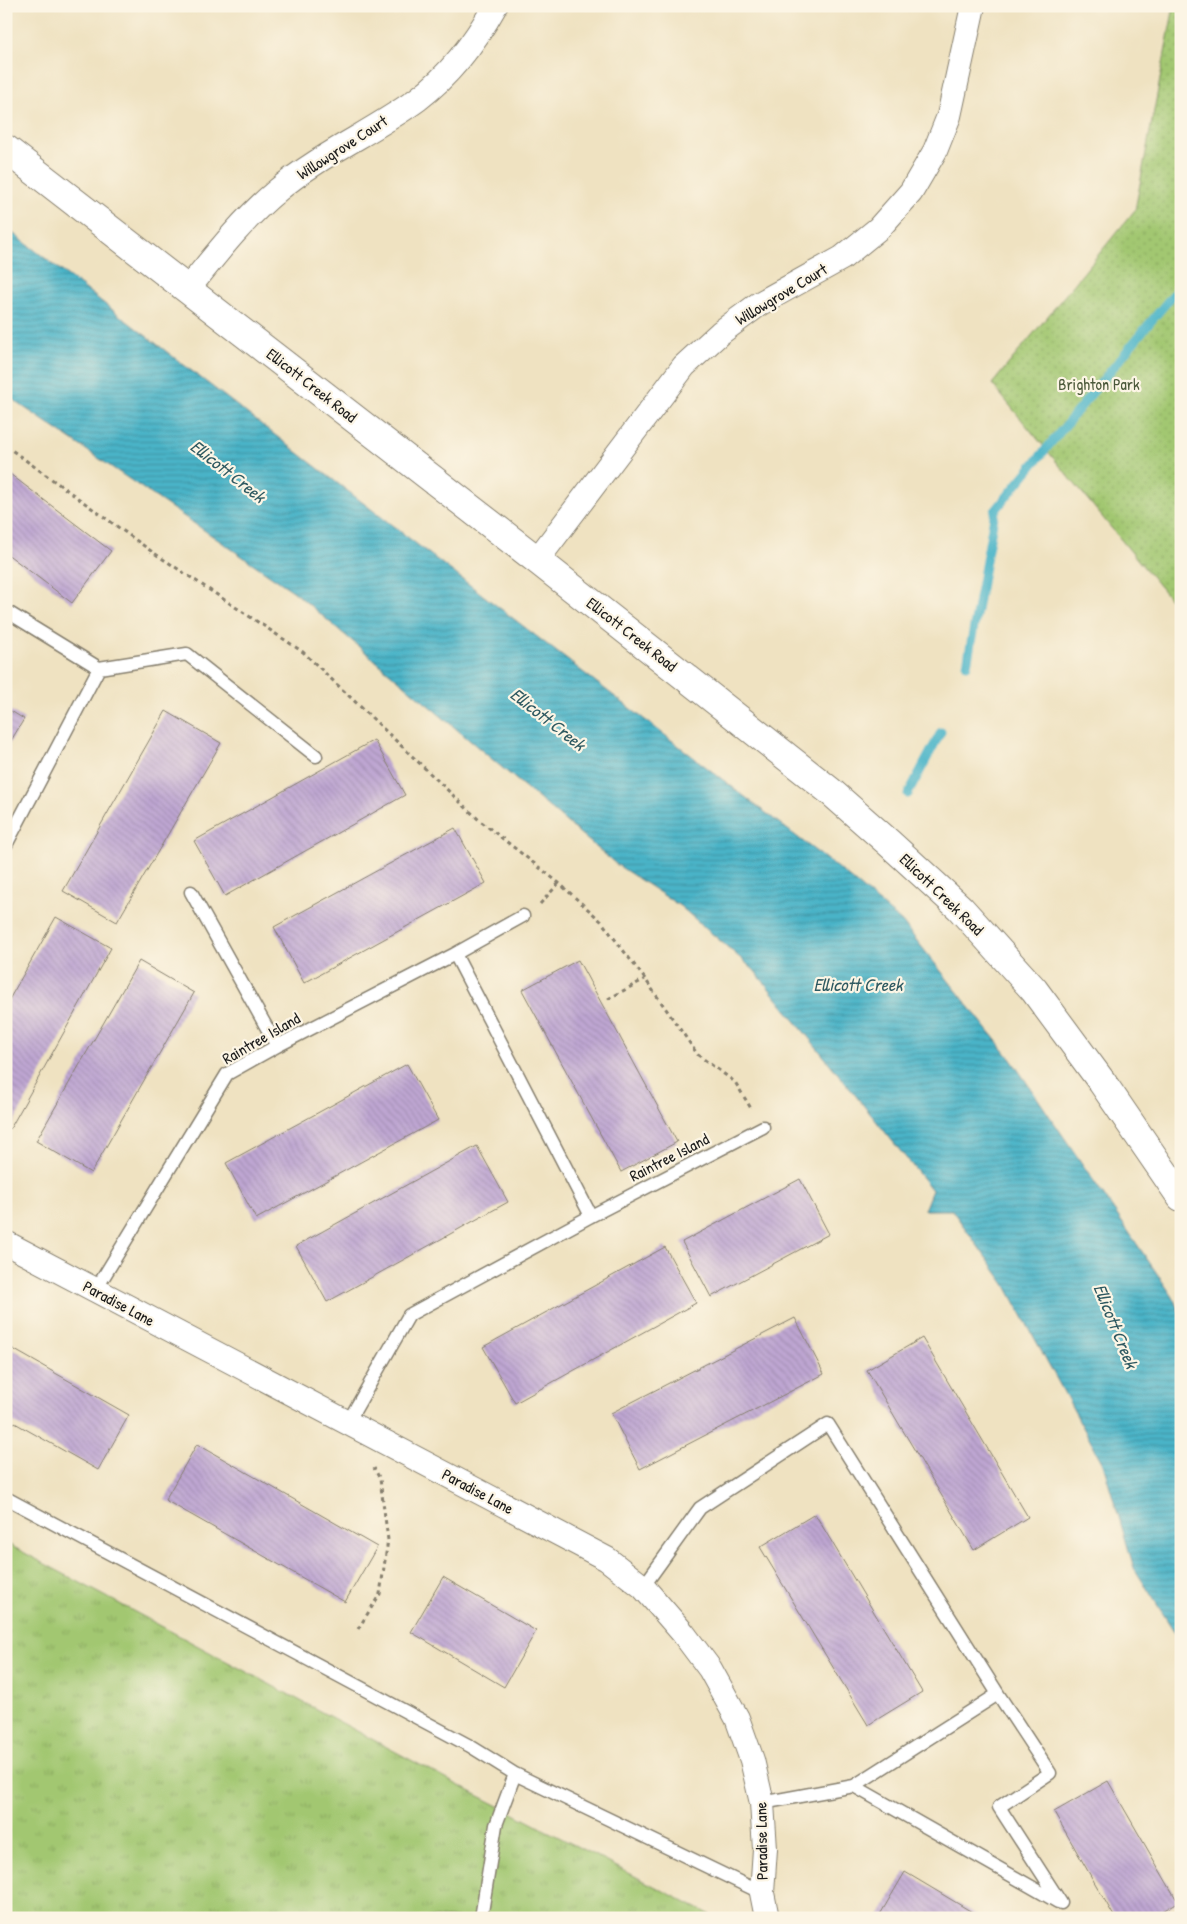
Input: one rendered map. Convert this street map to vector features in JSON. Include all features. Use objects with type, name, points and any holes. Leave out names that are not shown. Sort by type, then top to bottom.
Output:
[{"type":"street","name":"Willowgrove Court","points":[[188,289],[240,225],[278,190],[319,159],[418,98],[454,66],[478,36],[495,6]]},
{"type":"street","name":"Willowgrove Court","points":[[537,560],[684,366],[720,332],[758,304],[842,258],[879,228],[911,192],[935,151],[949,116],[973,6]]},
{"type":"street","name":"Ellicott Creek Road","points":[[6,149],[537,560],[830,791],[889,843],[960,908],[1034,990],[1102,1082],[1181,1197]]},
{"type":"street","name":"Paradise Lane","points":[[6,1243],[607,1559],[642,1587],[683,1634],[710,1669],[737,1718],[752,1760],[762,1803],[765,1848],[762,1893],[768,1918]]},
{"type":"lane","points":[[6,611],[99,668],[187,654],[316,756]]},
{"type":"lane","points":[[6,845],[99,668]]},
{"type":"lane","points":[[191,892],[277,1046]]},
{"type":"lane","name":"Raintree Island","points":[[95,1291],[227,1074],[455,954],[523,916]]},
{"type":"lane","points":[[455,954],[591,1216]]},
{"type":"lane","name":"Raintree Island","points":[[348,1422],[409,1316],[591,1216],[762,1127]]},
{"type":"lane","points":[[642,1587],[700,1508],[828,1424],[1050,1773],[999,1808],[1061,1903],[854,1786]]},
{"type":"lane","points":[[6,1498],[470,1746],[515,1774],[762,1893]]},
{"type":"lane","points":[[762,1803],[854,1786],[998,1694]]},
{"type":"lane","points":[[481,1918],[496,1825],[515,1774]]},
{"type":"path","points":[[6,446],[151,551],[303,652],[480,820],[560,883],[601,921],[645,979],[698,1055],[735,1082],[762,1127]]},
{"type":"path","points":[[536,908],[560,883]]},
{"type":"path","points":[[608,999],[645,979]]},
{"type":"path","points":[[358,1628],[380,1594],[388,1540],[380,1479],[371,1463]]},
{"type":"green space","name":"Brighton Park","points":[[1174,6],[1181,6],[1181,612],[992,384],[1135,210]]},
{"type":"green space","points":[[6,1543],[452,1782],[716,1918],[6,1918]]},
{"type":"water","name":"Ellicott Creek","points":[[6,228],[844,873],[902,922],[1010,1058],[1173,1297],[1181,1318],[1181,1642],[1134,1568],[1103,1464],[1005,1284],[952,1210],[924,1210],[932,1190],[754,970],[680,906],[616,864],[293,591],[6,395]]},
{"type":"building","points":[[6,471],[111,551],[72,603],[6,553]]},
{"type":"building","points":[[6,708],[24,719],[6,749]]},
{"type":"building","points":[[166,711],[221,743],[117,922],[63,891]]},
{"type":"building","points":[[374,740],[405,795],[225,896],[194,841]]},
{"type":"building","points":[[455,828],[486,883],[304,983],[274,927]]},
{"type":"building","points":[[56,917],[111,948],[10,1129],[6,1127],[6,1005]]},
{"type":"building","points":[[578,960],[677,1142],[621,1172],[522,990]]},
{"type":"building","points":[[139,961],[194,993],[91,1173],[36,1141]]},
{"type":"building","points":[[407,1064],[438,1120],[256,1219],[226,1163]]},
{"type":"building","points":[[477,1146],[508,1202],[327,1302],[296,1246]]},
{"type":"building","points":[[800,1179],[829,1234],[711,1297],[682,1242]]},
{"type":"building","points":[[665,1247],[696,1303],[515,1403],[483,1347]]},
{"type":"building","points":[[795,1318],[824,1374],[640,1469],[611,1413]]},
{"type":"building","points":[[922,1338],[1028,1517],[974,1550],[867,1370]]},
{"type":"building","points":[[6,1345],[129,1415],[98,1470],[6,1418]]},
{"type":"building","points":[[197,1444],[377,1547],[345,1602],[165,1500]]},
{"type":"building","points":[[815,1514],[922,1692],[868,1725],[760,1547]]},
{"type":"building","points":[[443,1577],[536,1631],[504,1687],[411,1632]]},
{"type":"building","points":[[1108,1781],[1178,1902],[1151,1918],[1115,1918],[1054,1812]]},
{"type":"building","points":[[905,1872],[982,1918],[878,1918]]},
{"type":"waterway","points":[[967,665],[995,511],[1181,285]]},
{"type":"waterway","points":[[908,794],[941,732]]}]
